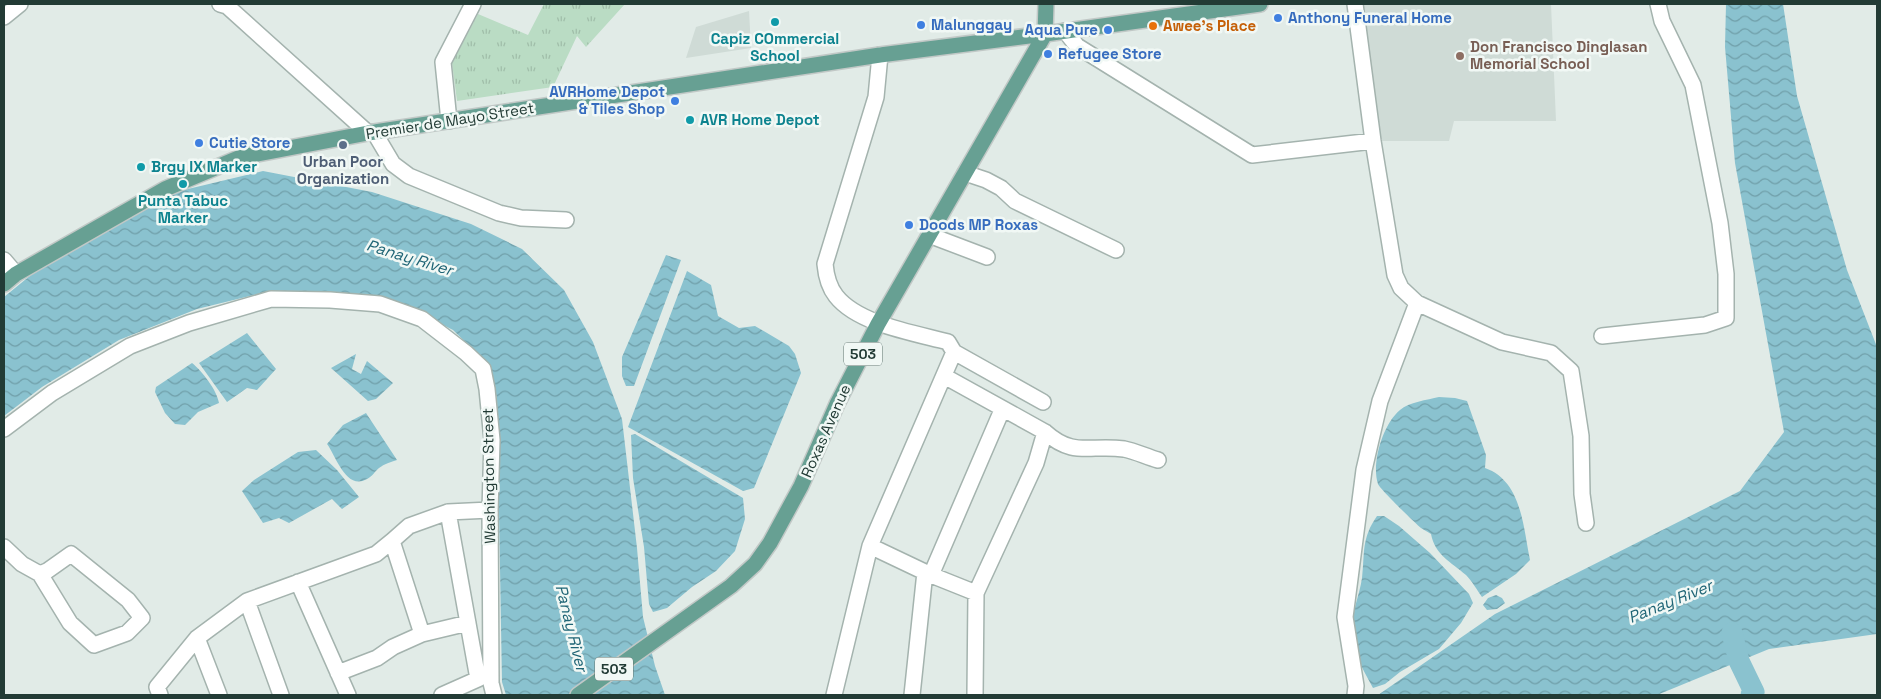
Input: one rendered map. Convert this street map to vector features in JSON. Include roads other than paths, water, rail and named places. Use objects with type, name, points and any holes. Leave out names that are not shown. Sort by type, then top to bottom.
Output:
[{"type":"main road","points":[[1046,4],[1045,34],[1260,4]]},
{"type":"main road","name":"Premier de Mayo Street","points":[[4,284],[16,274],[165,189],[241,157],[371,132],[880,54],[1045,34]]},
{"type":"main road","name":"Roxas Avenue","points":[[578,695],[731,586],[755,564],[770,543],[801,486],[837,404],[878,324],[1045,34]]},
{"type":"street","points":[[4,17],[20,4]]},
{"type":"street","points":[[1355,4],[1373,141],[1395,275],[1401,288],[1417,302],[1502,342],[1551,353],[1571,371],[1581,436],[1582,494],[1586,523]]},
{"type":"street","points":[[1602,336],[1706,324],[1726,318],[1726,274],[1720,223],[1693,85],[1662,22],[1658,4]]},
{"type":"street","points":[[224,5],[371,132],[393,164],[409,176],[499,213],[521,218],[566,220]]},
{"type":"street","points":[[448,121],[443,62],[469,5]]},
{"type":"street","points":[[1065,30],[1077,46],[1252,155],[1373,141]]},
{"type":"street","points":[[880,54],[876,97],[825,264],[827,280],[836,296],[852,309],[878,324],[948,342],[954,352],[1043,402]]},
{"type":"street","points":[[965,173],[986,180],[1001,188],[1015,201],[1116,250]]},
{"type":"street","points":[[929,235],[987,257]]},
{"type":"street","points":[[4,260],[16,274]]},
{"type":"street","name":"Washington Street","points":[[4,430],[52,393],[130,346],[189,323],[271,299],[330,300],[380,304],[422,319],[466,353],[482,369],[487,389],[492,440],[490,510],[491,684],[494,695]]},
{"type":"street","points":[[1355,695],[1356,686],[1345,617],[1364,470],[1380,401],[1417,302]]},
{"type":"street","points":[[834,695],[870,546],[954,352]]},
{"type":"street","points":[[944,376],[1002,410],[1045,432],[1056,442],[1070,448],[1124,449],[1158,460]]},
{"type":"street","points":[[912,695],[928,574],[1002,410]]},
{"type":"street","points":[[975,695],[976,594],[1036,463],[1045,432]]},
{"type":"street","points":[[160,695],[157,687],[197,638],[247,601],[376,554],[409,526],[448,512],[490,510]]},
{"type":"street","points":[[442,695],[478,679],[448,512]]},
{"type":"street","points":[[392,541],[422,634]]},
{"type":"street","points":[[870,546],[928,574],[976,594]]},
{"type":"street","points":[[4,549],[22,564],[40,574],[70,623],[94,644],[127,633],[142,618],[128,600],[71,554],[40,574]]},
{"type":"street","points":[[298,582],[348,695]]},
{"type":"street","points":[[247,601],[281,695]]},
{"type":"street","points":[[338,673],[377,658],[393,647],[422,634],[468,623]]},
{"type":"street","points":[[197,638],[219,695]]},
{"type":"water","name":"Panay River","points":[[1726,4],[1783,4],[1797,96],[1847,270],[1877,347],[1877,634],[1769,649],[1657,695],[1378,695],[1495,614],[1740,491],[1784,432],[1735,163],[1725,47]]},
{"type":"water","name":"Panay River","points":[[263,171],[372,192],[471,224],[522,249],[564,290],[593,342],[622,419],[643,617],[655,666],[665,695],[506,695],[502,682],[497,398],[486,362],[453,330],[409,308],[354,294],[270,291],[197,309],[119,340],[42,387],[4,416],[4,297],[42,266],[167,194]]},
{"type":"water","points":[[666,255],[681,260],[634,386],[626,386],[622,376],[622,357]]},
{"type":"water","points":[[687,271],[711,285],[718,316],[739,328],[755,326],[789,346],[795,354],[801,373],[754,488],[743,491],[628,427]]},
{"type":"water","points":[[247,333],[276,369],[257,390],[247,388],[227,402],[199,363]]},
{"type":"water","points":[[356,354],[352,369],[361,374],[367,361],[393,383],[376,399],[368,401],[331,368]]},
{"type":"water","points":[[192,363],[208,381],[219,403],[198,412],[185,425],[175,424],[165,413],[155,392],[156,387]]},
{"type":"water","points":[[1439,397],[1467,401],[1486,455],[1485,468],[1497,474],[1507,483],[1514,494],[1522,520],[1530,560],[1516,574],[1482,597],[1466,575],[1440,553],[1431,534],[1412,520],[1380,487],[1376,475],[1377,455],[1380,444],[1394,416],[1408,405]]},
{"type":"water","points":[[366,413],[397,460],[383,465],[369,478],[360,481],[353,480],[347,476],[327,444],[343,425]]},
{"type":"water","points":[[635,434],[743,498],[745,519],[735,551],[716,571],[692,587],[667,608],[653,612],[649,604],[644,547],[633,478],[631,435]]},
{"type":"water","points":[[316,450],[337,470],[359,497],[342,509],[332,499],[289,523],[279,518],[263,523],[242,491],[254,480],[298,452]]},
{"type":"water","points":[[1377,516],[1384,516],[1399,526],[1430,553],[1469,594],[1473,603],[1461,623],[1439,649],[1400,672],[1385,684],[1373,688],[1355,652],[1351,638],[1351,629],[1362,578],[1366,539]]},
{"type":"water","points":[[1496,595],[1502,598],[1505,603],[1497,609],[1487,610],[1483,605],[1488,598]]},
{"type":"waterway","points":[[1732,633],[1739,661],[1754,692],[1751,695]]},
{"type":"place","name":"Anthony Funeral Home","points":[[1278,18]]},
{"type":"place","name":"Capiz COmmercial School","points":[[775,22]]},
{"type":"place","name":"Malunggay","points":[[921,25]]},
{"type":"place","name":"Awee's Place","points":[[1153,26]]},
{"type":"place","name":"Aqua Pure","points":[[1108,30]]},
{"type":"place","name":"Refugee Store","points":[[1048,54]]},
{"type":"place","name":"Don Francisco Dinglasan Memorial School","points":[[1460,56]]},
{"type":"place","name":"AVRHome Depot & Tiles Shop","points":[[675,101]]},
{"type":"place","name":"AVR Home Depot","points":[[690,120]]},
{"type":"place","name":"Cutie Store","points":[[199,143]]},
{"type":"place","name":"Urban Poor Organization","points":[[343,145]]},
{"type":"place","name":"Brgy IX Marker","points":[[141,167]]},
{"type":"place","name":"Punta Tabuc Marker","points":[[183,184]]},
{"type":"place","name":"Doods MP Roxas","points":[[909,225]]}]
